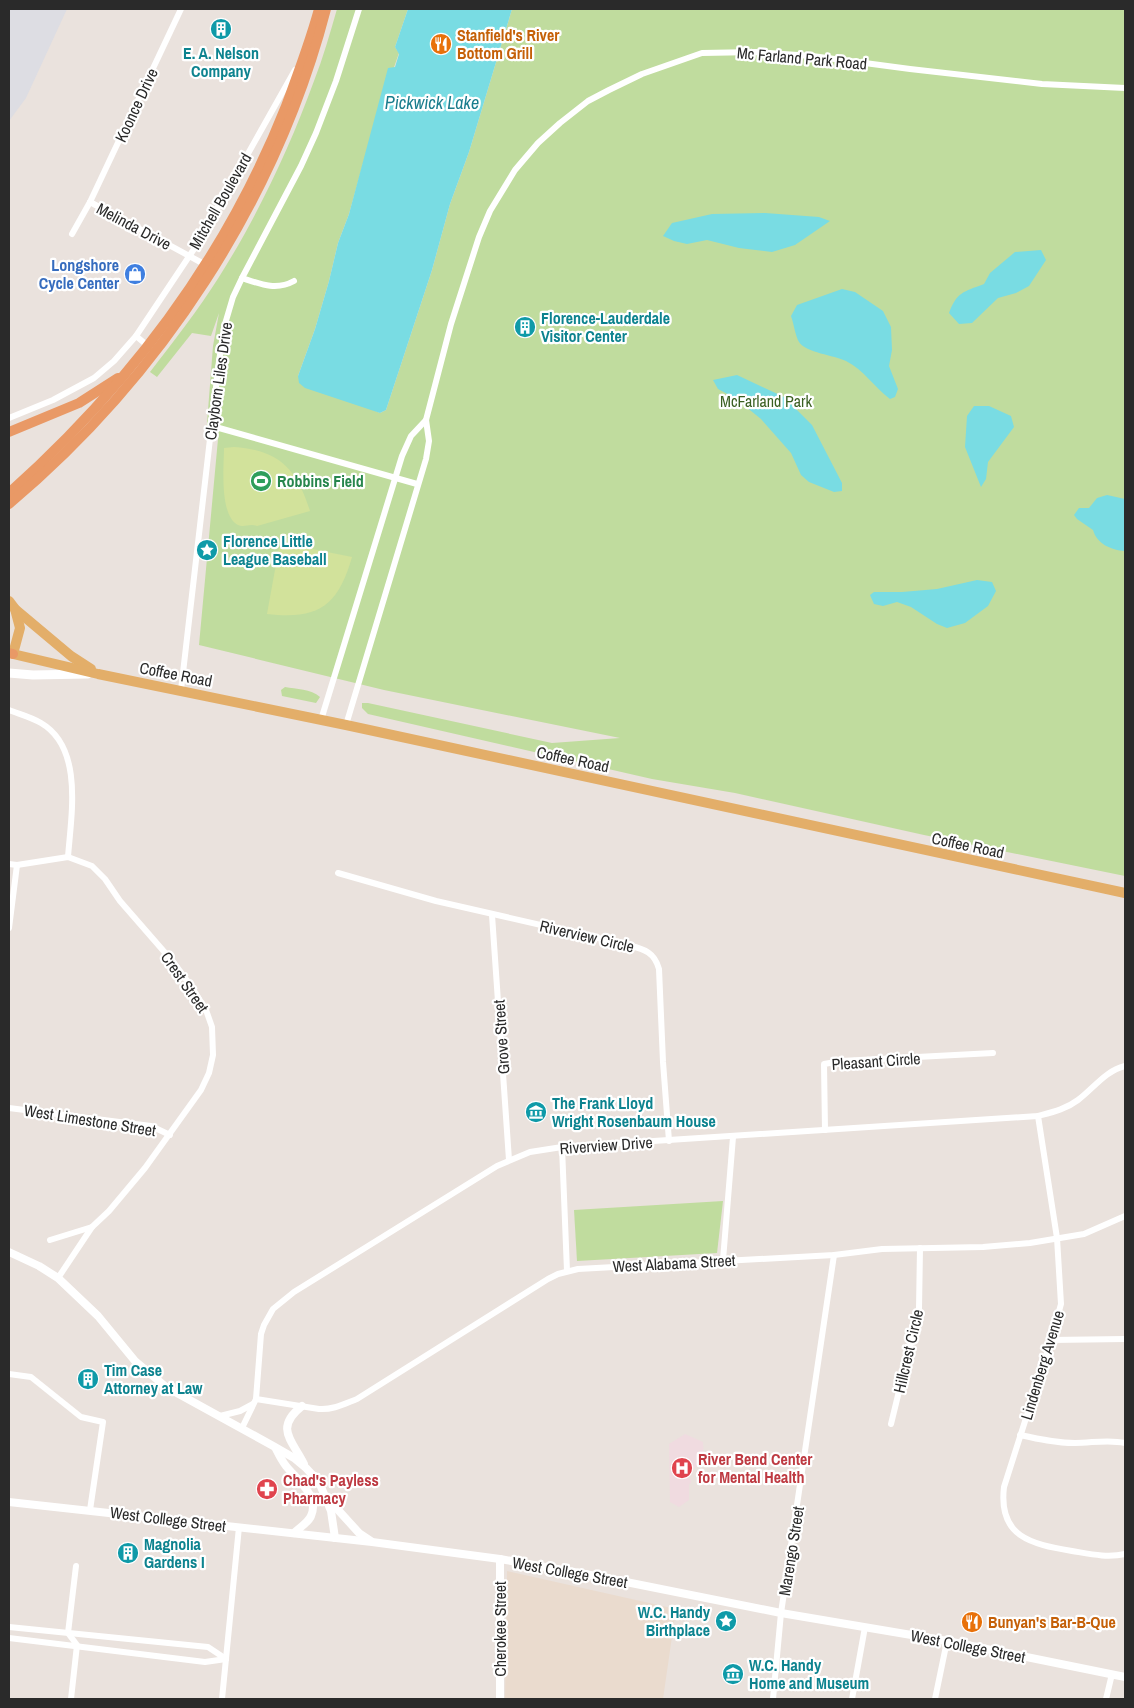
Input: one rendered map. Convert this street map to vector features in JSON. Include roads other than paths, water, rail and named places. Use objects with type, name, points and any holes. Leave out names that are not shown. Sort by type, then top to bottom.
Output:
[{"type":"highway","points":[[9,493],[80,425],[134,364],[180,304],[233,218],[262,160],[307,49],[318,9]]},
{"type":"highway","points":[[9,504],[59,460],[97,421],[155,352],[188,308],[231,238],[262,180],[298,95],[326,9]]},
{"type":"highway","points":[[9,432],[79,403],[113,381],[134,364]]},
{"type":"main road","points":[[10,655],[20,628],[19,619],[12,605]]},
{"type":"main road","points":[[12,605],[70,656],[98,674]]},
{"type":"main road","name":"Coffee Road","points":[[10,655],[346,725],[1125,894]]},
{"type":"main road","points":[[9,673],[33,675],[98,674]]},
{"type":"street","name":"Koonce Drive","points":[[72,234],[90,202],[181,9]]},
{"type":"street","name":"Clayborn Liles Drive","points":[[181,690],[225,324],[233,297],[242,278],[313,141],[336,81],[359,9]]},
{"type":"street","name":"Mitchell Boulevard","points":[[9,418],[53,400],[94,378],[114,361],[136,336],[190,255],[307,49]]},
{"type":"street","name":"Mc Farland Park Road","points":[[426,420],[452,324],[479,237],[490,211],[515,170],[538,143],[560,122],[588,102],[642,74],[702,53],[756,52],[812,56],[1042,84],[1125,88]]},
{"type":"street","name":"Melinda Drive","points":[[90,202],[204,264]]},
{"type":"street","points":[[242,278],[268,287],[286,285],[294,281]]},
{"type":"street","points":[[136,336],[148,346]]},
{"type":"street","points":[[321,720],[395,478],[411,436],[426,420]]},
{"type":"street","points":[[346,725],[426,459],[429,440],[426,420]]},
{"type":"street","points":[[212,426],[418,484]]},
{"type":"street","points":[[9,710],[33,719],[49,729],[62,744],[66,752],[72,781],[68,857],[17,865],[9,864]]},
{"type":"street","name":"Crest Street","points":[[58,1278],[92,1227],[134,1183],[170,1135],[209,1073],[214,1046],[210,1018],[180,971],[120,902],[105,879],[92,866],[68,857]]},
{"type":"street","points":[[9,928],[17,865]]},
{"type":"street","name":"Riverview Circle","points":[[338,873],[436,902],[642,949],[651,954],[657,961],[659,970],[669,1141]]},
{"type":"street","name":"Grove Street","points":[[492,915],[509,1160]]},
{"type":"street","name":"Pleasant Circle","points":[[826,1130],[824,1064],[841,1061],[993,1053]]},
{"type":"street","name":"Riverview Drive","points":[[242,1428],[255,1401],[261,1334],[268,1317],[279,1303],[509,1160],[530,1152],[562,1148],[1038,1116],[1071,1105],[1106,1075],[1125,1066]]},
{"type":"street","name":"West Limestone Street","points":[[9,1108],[150,1126],[170,1135]]},
{"type":"street","name":"Lindenberg Avenue","points":[[1038,1116],[1057,1238],[1061,1304],[1004,1487],[1004,1505],[1008,1523],[1020,1536],[1037,1544],[1100,1556],[1125,1554]]},
{"type":"street","points":[[723,1260],[733,1137]]},
{"type":"street","points":[[562,1148],[567,1271]]},
{"type":"street","name":"West Alabama Street","points":[[255,1401],[327,1410],[338,1407],[357,1399],[548,1279],[567,1271],[723,1260],[834,1255],[882,1249],[1030,1243],[1092,1231],[1125,1216]]},
{"type":"street","points":[[50,1240],[92,1227]]},
{"type":"street","name":"Hillcrest Circle","points":[[891,1424],[919,1309],[920,1248]]},
{"type":"street","points":[[9,1252],[39,1266],[58,1278],[98,1316],[121,1346],[166,1387],[275,1447],[294,1458],[306,1468],[318,1482],[332,1510],[336,1538]]},
{"type":"street","name":"Marengo Street","points":[[773,1699],[781,1613],[834,1255]]},
{"type":"street","points":[[1051,1340],[1125,1339]]},
{"type":"street","points":[[9,1374],[31,1377],[81,1417],[103,1422],[90,1510]]},
{"type":"street","points":[[220,1416],[240,1411],[255,1401]]},
{"type":"street","points":[[302,1406],[293,1413],[286,1427],[287,1434],[306,1468]]},
{"type":"street","points":[[1020,1435],[1057,1442],[1106,1441],[1125,1443]]},
{"type":"street","points":[[275,1447],[285,1466],[311,1497],[313,1508],[310,1518],[294,1533]]},
{"type":"street","points":[[326,1497],[351,1525],[372,1542]]},
{"type":"street","name":"West College Street","points":[[9,1502],[372,1542],[500,1559],[781,1613],[947,1641],[1125,1677]]},
{"type":"street","points":[[228,1699],[222,1699],[239,1527]]},
{"type":"street","name":"Cherokee Street","points":[[500,1559],[500,1699]]},
{"type":"street","points":[[71,1699],[76,1646],[68,1633],[76,1566]]},
{"type":"street","points":[[9,1627],[208,1647],[226,1659]]},
{"type":"street","points":[[852,1699],[866,1627]]},
{"type":"street","points":[[9,1638],[205,1662],[226,1659]]},
{"type":"street","points":[[935,1699],[947,1641]]},
{"type":"street","points":[[1106,1699],[1112,1674]]},
{"type":"water","name":"Pickwick Lake","points":[[408,9],[512,9],[469,152],[450,204],[432,270],[386,410],[380,413],[305,388],[299,383],[298,376],[315,329],[338,243],[349,214],[388,68],[395,67],[399,54],[395,47]]},
{"type":"water","points":[[765,213],[819,217],[830,221],[795,245],[772,252],[739,248],[707,240],[687,244],[663,236],[672,223],[712,214]]},
{"type":"water","points":[[1041,250],[1046,260],[1029,286],[1016,293],[998,298],[972,323],[959,324],[949,313],[958,297],[966,291],[984,284],[990,273],[1015,252]]},
{"type":"water","points":[[842,289],[855,292],[883,311],[891,327],[892,350],[889,366],[898,389],[895,397],[890,399],[858,369],[846,361],[808,349],[799,342],[796,336],[791,316],[797,305]]},
{"type":"water","points":[[737,375],[784,397],[812,425],[842,483],[842,491],[834,492],[809,482],[801,475],[791,453],[761,419],[735,398],[718,389],[713,380]]},
{"type":"water","points":[[974,406],[989,406],[1011,416],[1014,427],[988,462],[986,479],[981,487],[965,447],[967,416]]},
{"type":"water","points":[[1107,495],[1125,499],[1125,551],[1110,548],[1101,543],[1093,530],[1074,515],[1079,508],[1089,508],[1097,498]]},
{"type":"water","points":[[977,580],[992,582],[996,591],[988,606],[965,623],[947,628],[937,624],[911,607],[897,602],[883,606],[874,604],[870,595],[874,592],[937,589]]},
{"type":"place","name":"E. A. Nelson Company","points":[[221,29]]},
{"type":"place","name":"Stanfield's River Bottom Grill","points":[[441,44]]},
{"type":"place","name":"Longshore Cycle Center","points":[[135,274]]},
{"type":"place","name":"Florence-Lauderdale Visitor Center","points":[[525,327]]},
{"type":"place","name":"Robbins Field","points":[[261,481]]},
{"type":"place","name":"Florence Little League Baseball","points":[[207,550]]},
{"type":"place","name":"The Frank Lloyd Wright Rosenbaum House","points":[[536,1112]]},
{"type":"place","name":"Tim Case Attorney at Law","points":[[88,1379]]},
{"type":"place","name":"River Bend Center for Mental Health","points":[[682,1468]]},
{"type":"place","name":"Chad's Payless Pharmacy","points":[[267,1489]]},
{"type":"place","name":"Magnolia Gardens I","points":[[128,1553]]},
{"type":"place","name":"W.C. Handy Birthplace","points":[[726,1621]]},
{"type":"place","name":"Bunyan's Bar-B-Que","points":[[972,1622]]},
{"type":"place","name":"W.C. Handy Home and Museum","points":[[733,1674]]},
{"type":"park label","name":"McFarland Park","points":[[766,401]]}]
